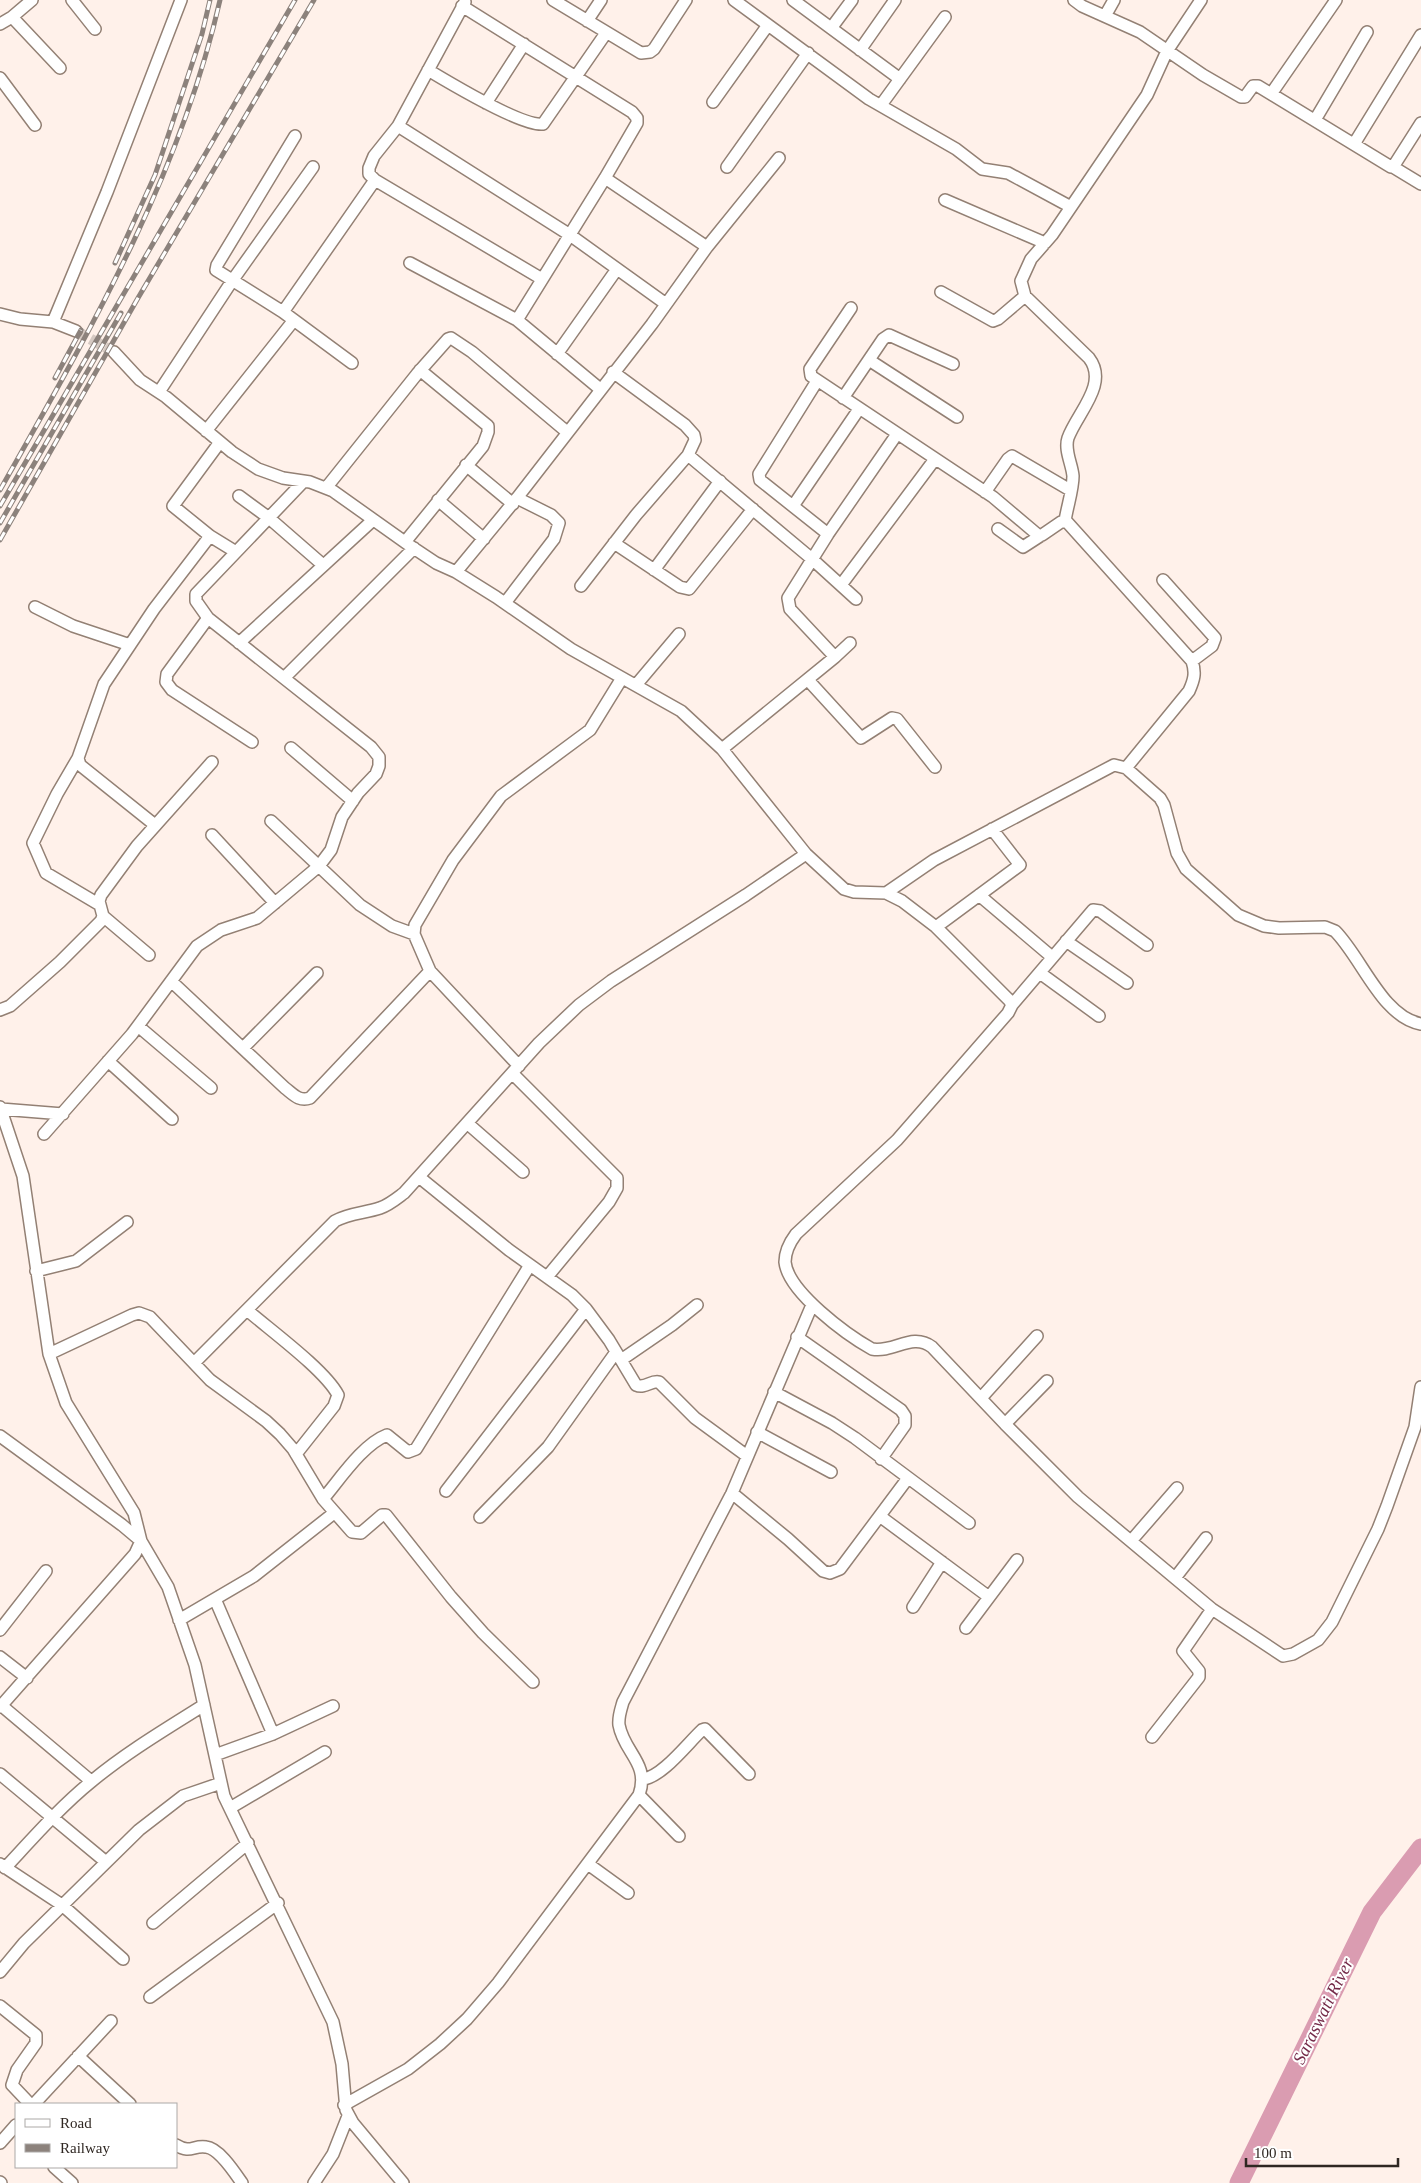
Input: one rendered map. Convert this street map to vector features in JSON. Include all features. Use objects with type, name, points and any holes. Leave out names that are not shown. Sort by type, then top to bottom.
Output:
[{"type":"street","points":[[0,24],[12,17],[32,0]]},
{"type":"street","points":[[72,0],[94,29]]},
{"type":"street","points":[[53,322],[107,192],[181,0]]},
{"type":"street","points":[[553,0],[641,53],[650,52],[654,49],[686,0]]},
{"type":"street","points":[[587,20],[601,0]]},
{"type":"street","points":[[734,0],[881,106],[956,150],[982,169],[1008,174],[1071,207]]},
{"type":"street","points":[[792,0],[832,27],[900,79]]},
{"type":"street","points":[[832,27],[852,0]]},
{"type":"street","points":[[860,50],[895,0]]},
{"type":"street","points":[[1074,0],[1082,6],[1140,32],[1203,75],[1241,97],[1247,96],[1256,85],[1421,184]]},
{"type":"street","points":[[1105,16],[1114,0]]},
{"type":"street","points":[[998,529],[1023,547],[1065,521],[1072,476],[1068,438],[1096,381],[1095,365],[1025,296],[1021,281],[1024,270],[1071,207],[1147,94],[1167,51],[1201,0]]},
{"type":"street","points":[[1271,94],[1336,0]]},
{"type":"street","points":[[517,320],[605,178],[637,123],[637,118],[632,112],[524,44],[464,3],[398,126],[374,156],[369,168],[369,174],[375,180],[542,279]]},
{"type":"street","points":[[12,17],[60,68]]},
{"type":"street","points":[[881,106],[945,17]]},
{"type":"street","points":[[713,102],[768,25]]},
{"type":"street","points":[[1315,120],[1367,32]]},
{"type":"street","points":[[428,70],[486,103],[532,123],[543,124],[606,33]]},
{"type":"street","points":[[1354,144],[1421,35]]},
{"type":"street","points":[[486,103],[524,44]]},
{"type":"street","points":[[727,167],[808,53]]},
{"type":"street","points":[[0,78],[35,125]]},
{"type":"street","points":[[1393,167],[1421,123]]},
{"type":"street","points":[[398,126],[570,234],[666,304]]},
{"type":"street","points":[[295,136],[217,265],[216,270],[283,312],[352,363]]},
{"type":"street","points":[[456,572],[515,501],[666,304],[707,247],[779,158]]},
{"type":"street","points":[[159,392],[232,281],[313,167]]},
{"type":"street","points":[[605,178],[707,247]]},
{"type":"street","points":[[283,312],[375,180]]},
{"type":"street","points":[[945,200],[1045,243]]},
{"type":"street","points":[[410,263],[517,320],[600,390]]},
{"type":"street","points":[[557,354],[617,269]]},
{"type":"street","points":[[941,292],[993,321],[998,319],[1025,296]]},
{"type":"street","points":[[851,308],[809,373],[817,381],[1005,506],[1040,536]]},
{"type":"street","points":[[1,315],[53,322],[76,331]]},
{"type":"street","points":[[206,431],[294,320]]},
{"type":"street","points":[[843,398],[883,339],[889,336],[953,364]]},
{"type":"street","points":[[326,488],[420,370],[448,339],[456,339],[567,432]]},
{"type":"street","points":[[114,352],[140,380],[159,392],[206,431],[258,470],[283,478],[304,481],[333,491],[436,563],[456,572],[506,603],[571,649],[681,711],[722,749],[806,854],[848,891],[886,892],[902,901],[936,927],[1012,1005]]},
{"type":"street","points":[[869,360],[957,417]]},
{"type":"street","points":[[284,678],[410,545],[438,500],[466,464],[483,446],[488,426],[420,370]]},
{"type":"street","points":[[581,586],[614,543],[688,455],[695,440],[694,435],[685,425],[613,372]]},
{"type":"street","points":[[817,381],[760,468],[758,474],[760,480],[828,534]]},
{"type":"street","points":[[794,506],[859,408]]},
{"type":"street","points":[[836,657],[790,609],[788,604],[791,591],[897,434]]},
{"type":"street","points":[[220,442],[173,506],[210,536],[236,552]]},
{"type":"street","points":[[688,455],[812,559],[856,599]]},
{"type":"street","points":[[985,492],[1012,456],[1070,490]]},
{"type":"street","points":[[841,585],[935,459]]},
{"type":"street","points":[[466,464],[515,501],[552,515],[559,523],[554,539],[506,603]]},
{"type":"street","points":[[44,1134],[138,1026],[197,946],[221,930],[258,918],[320,866],[331,850],[342,817],[376,774],[380,766],[379,758],[371,747],[208,618],[196,602],[196,594],[304,481]]},
{"type":"street","points":[[654,570],[720,481]]},
{"type":"street","points":[[239,496],[323,565]]},
{"type":"street","points":[[438,500],[484,539]]},
{"type":"street","points":[[614,543],[680,587],[689,589],[753,509]]},
{"type":"street","points":[[239,643],[373,520]]},
{"type":"street","points":[[1065,521],[1192,661],[1195,670],[1189,691],[1126,768]]},
{"type":"street","points":[[149,955],[102,911],[46,873],[33,843],[57,794],[78,758],[104,684],[154,609],[210,536]]},
{"type":"street","points":[[1163,580],[1215,638],[1212,646],[1192,661]]},
{"type":"street","points":[[34,607],[73,626],[130,645]]},
{"type":"street","points":[[208,618],[167,674],[166,682],[172,690],[252,742]]},
{"type":"street","points":[[636,684],[679,634]]},
{"type":"street","points":[[722,749],[836,657],[850,643]]},
{"type":"street","points":[[547,1277],[609,1202],[617,1188],[617,1178],[515,1069],[430,971],[414,934],[415,926],[453,860],[501,796],[590,730],[622,678]]},
{"type":"street","points":[[808,680],[861,738],[892,718],[897,718],[935,767]]},
{"type":"street","points":[[291,748],[353,801]]},
{"type":"street","points":[[78,758],[80,765],[155,825]]},
{"type":"street","points":[[0,1010],[10,1006],[60,962],[97,925],[102,911],[99,901],[101,895],[137,846],[212,762]]},
{"type":"street","points":[[886,892],[934,860],[1114,765],[1126,768],[1153,791],[1164,805],[1177,853],[1186,869],[1238,915],[1253,922],[1279,928],[1325,927],[1335,931],[1393,1010],[1408,1021],[1421,1024]]},
{"type":"street","points":[[272,821],[360,905],[392,926],[414,934]]},
{"type":"street","points":[[936,927],[1020,865],[992,829]]},
{"type":"street","points":[[212,835],[275,903]]},
{"type":"street","points":[[194,1364],[335,1221],[344,1216],[380,1208],[404,1194],[515,1069],[578,1005],[611,981],[746,895],[806,854]]},
{"type":"street","points":[[980,895],[1052,957]]},
{"type":"street","points":[[1147,945],[1096,910],[1090,913],[1012,1005],[1008,1013],[897,1140],[796,1234],[786,1252],[785,1263],[788,1274],[796,1287],[812,1305],[872,1349],[880,1350],[911,1341],[926,1342],[1078,1497],[1212,1609],[1283,1656],[1293,1654],[1318,1640],[1332,1622],[1378,1529],[1416,1440],[1421,1387]]},
{"type":"street","points":[[1066,941],[1127,983]]},
{"type":"street","points":[[171,981],[298,1099],[310,1098],[430,971]]},
{"type":"street","points":[[243,1048],[316,973]]},
{"type":"street","points":[[1040,973],[1099,1016]]},
{"type":"street","points":[[138,1026],[211,1088]]},
{"type":"street","points":[[108,1061],[172,1119]]},
{"type":"street","points":[[63,1114],[1,1113],[23,1176],[49,1354],[66,1403],[134,1513],[141,1541],[168,1587],[195,1665],[215,1755],[230,1808],[278,1903],[333,2022],[342,2064],[346,2110],[333,2154],[314,2183]]},
{"type":"street","points":[[467,1123],[523,1172]]},
{"type":"street","points":[[419,1176],[530,1265],[572,1295],[586,1309],[619,1356],[636,1385],[642,1387],[654,1382],[660,1382],[695,1418],[747,1456]]},
{"type":"street","points":[[36,1271],[76,1261],[127,1222]]},
{"type":"street","points":[[323,1499],[368,1448],[380,1438],[387,1435],[408,1452],[416,1449],[449,1399],[530,1265]]},
{"type":"street","points":[[480,1517],[548,1447],[619,1356],[672,1325],[697,1305]]},
{"type":"street","points":[[346,2110],[408,2069],[440,2044],[467,2019],[498,1983],[639,1796],[643,1779],[640,1768],[619,1725],[619,1714],[623,1702],[732,1493],[812,1305]]},
{"type":"street","points":[[446,1491],[586,1309]]},
{"type":"street","points":[[247,1310],[308,1361],[334,1388],[338,1395],[334,1406],[296,1454]]},
{"type":"street","points":[[49,1354],[132,1315],[139,1313],[150,1317],[210,1380],[266,1421],[280,1434],[296,1454],[323,1499],[352,1532],[361,1533],[382,1515],[386,1515],[483,1633],[533,1682]]},
{"type":"street","points":[[980,1398],[1037,1336]]},
{"type":"street","points":[[797,1337],[901,1410],[905,1416],[905,1425],[881,1459]]},
{"type":"street","points":[[1005,1424],[1047,1382]]},
{"type":"street","points":[[774,1392],[832,1423],[969,1524]]},
{"type":"street","points":[[757,1432],[831,1472]]},
{"type":"street","points":[[0,1436],[141,1541]]},
{"type":"street","points":[[732,1493],[823,1571],[830,1573],[840,1569],[908,1478]]},
{"type":"street","points":[[1131,1541],[1177,1488]]},
{"type":"street","points":[[179,1620],[254,1576],[334,1513]]},
{"type":"street","points":[[880,1517],[989,1597]]},
{"type":"street","points":[[1175,1578],[1206,1538]]},
{"type":"street","points":[[91,1781],[1,1706],[135,1554],[141,1541]]},
{"type":"street","points":[[966,1628],[1017,1560]]},
{"type":"street","points":[[913,1606],[942,1562]]},
{"type":"street","points":[[0,1630],[46,1571]]},
{"type":"street","points":[[215,1599],[273,1734]]},
{"type":"street","points":[[1152,1737],[1199,1677],[1199,1671],[1183,1651],[1212,1609]]},
{"type":"street","points":[[0,1657],[27,1678]]},
{"type":"street","points":[[123,1959],[62,1905],[3,1866],[91,1781],[122,1758],[204,1705]]},
{"type":"street","points":[[215,1755],[273,1734],[333,1706]]},
{"type":"street","points":[[643,1779],[650,1778],[659,1772],[705,1729],[749,1774]]},
{"type":"street","points":[[230,1808],[325,1752]]},
{"type":"street","points":[[0,1774],[106,1862]]},
{"type":"street","points":[[0,1972],[24,1943],[139,1830],[183,1796],[222,1783]]},
{"type":"street","points":[[639,1796],[679,1836]]},
{"type":"street","points":[[153,1923],[248,1843]]},
{"type":"street","points":[[588,1864],[628,1893]]},
{"type":"street","points":[[150,1997],[278,1903]]},
{"type":"street","points":[[0,2006],[36,2035],[36,2042],[17,2070],[12,2086],[16,2092],[31,2103]]},
{"type":"street","points":[[33,2103],[110,2021]]},
{"type":"street","points":[[78,2056],[129,2103]]},
{"type":"street","points":[[346,2110],[403,2183]]},
{"type":"street","points":[[0,2143],[15,2129]]},
{"type":"street","points":[[178,2146],[187,2150],[205,2146],[212,2148],[242,2183]]},
{"type":"street","points":[[55,2168],[72,2183]]},
{"type":"waterway","name":"Saraswati River","points":[[1239,2183],[1372,1912],[1421,1848]]},
{"type":"tunnel","points":[[76,331],[114,352]]},
{"type":"railway","points":[[115,263],[155,175],[202,34],[210,0]]},
{"type":"railway","points":[[0,490],[98,313],[156,192],[181,129],[203,65],[220,0]]},
{"type":"railway","points":[[0,506],[295,0]]},
{"type":"railway","points":[[0,540],[138,298],[314,0]]},
{"type":"railway","points":[[0,523],[121,313]]},
{"type":"railway","points":[[55,378],[81,330]]}]
